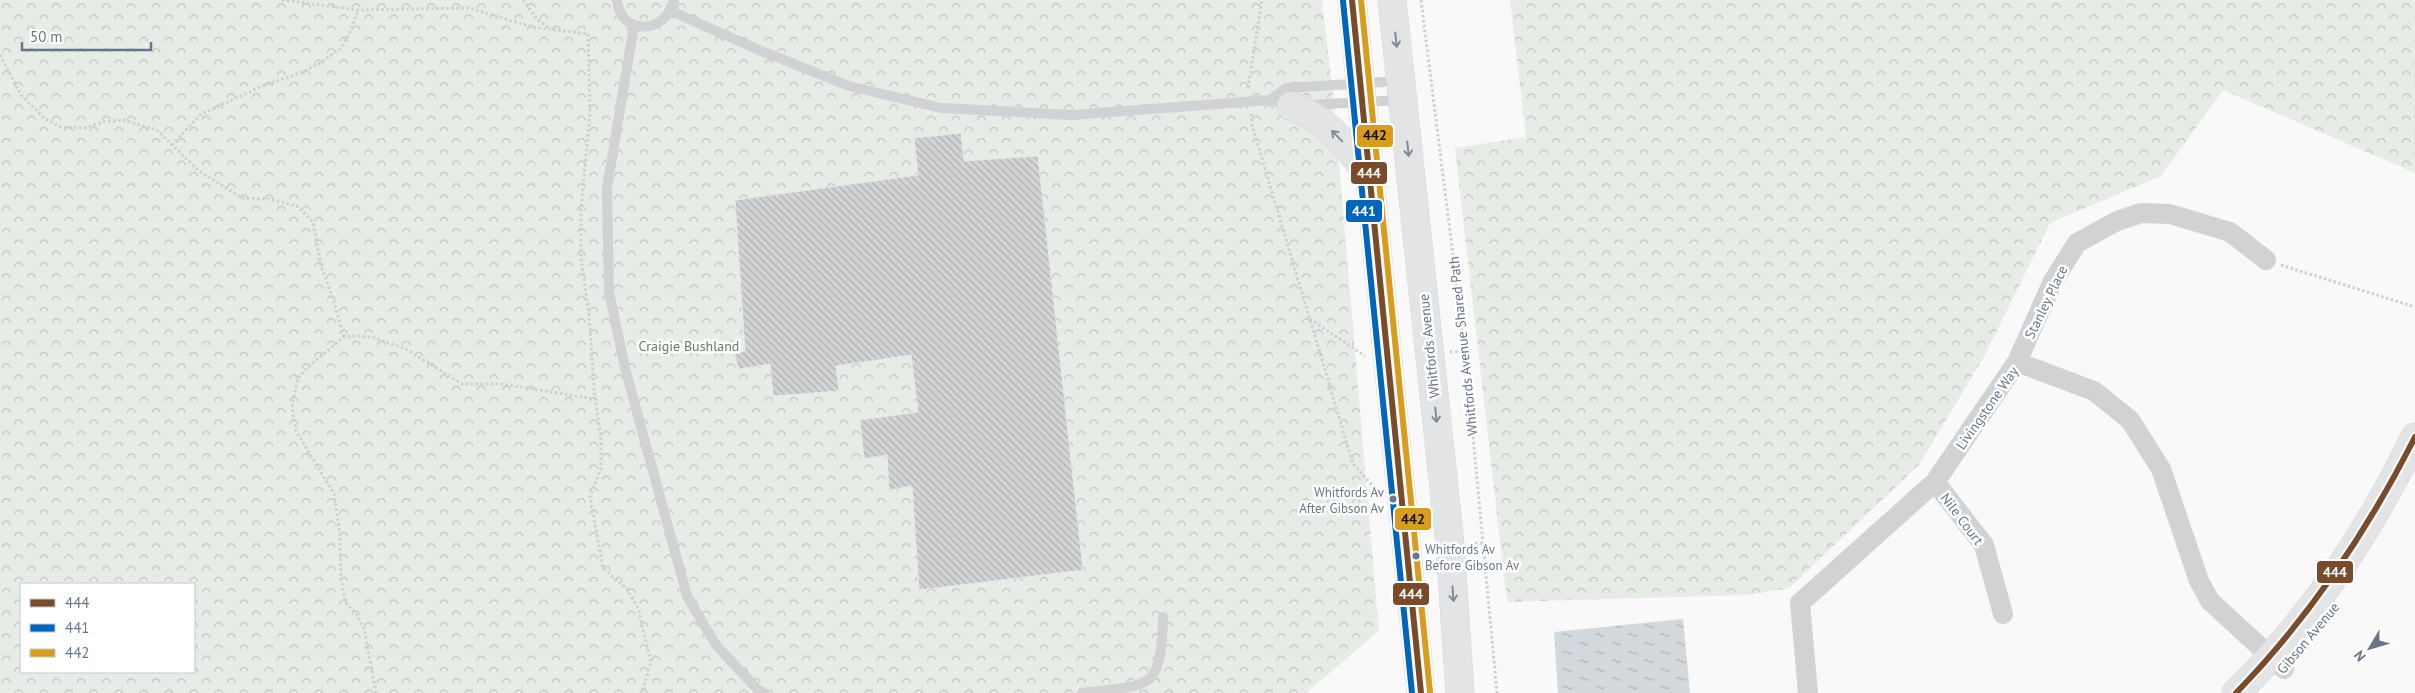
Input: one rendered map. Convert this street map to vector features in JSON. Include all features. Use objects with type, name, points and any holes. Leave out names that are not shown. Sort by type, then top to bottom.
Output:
[{"type":"main road","points":[[1352,0],[1422,693]]},
{"type":"main road","name":"Whitfords Avenue","points":[[1392,0],[1450,545],[1460,693]]},
{"type":"main road","points":[[1280,103],[1305,110],[1322,122],[1338,136],[1368,173]]},
{"type":"main road","name":"Gibson Avenue","points":[[2261,693],[2278,663],[2359,541],[2395,480],[2415,437]]},
{"type":"main road","name":"Gibson Avenue","points":[[2236,693],[2307,643],[2385,534],[2415,479]]},
{"type":"street","name":"Stanley Place","points":[[2017,362],[2053,281],[2077,243],[2117,221],[2141,212],[2170,214],[2230,232],[2266,260]]},
{"type":"street","name":"Livingstone Way","points":[[1808,693],[1800,603],[1935,482],[2017,362],[2094,391],[2130,420],[2161,469],[2199,581],[2210,601],[2278,663]]},
{"type":"street","name":"Nile Court","points":[[1935,482],[1984,545],[2003,614]]},
{"type":"lane","points":[[618,0],[618,7],[624,18],[634,25],[645,27],[656,25],[665,20],[671,11],[674,0]]},
{"type":"lane","points":[[671,11],[849,86],[941,108],[1072,115],[1250,102],[1280,103],[1402,90]]},
{"type":"lane","points":[[634,25],[607,188],[609,292],[626,368],[687,596],[716,645],[759,691],[764,693]]},
{"type":"lane","points":[[1280,103],[1286,88],[1361,93],[1402,90]]},
{"type":"lane","points":[[1082,693],[1142,686],[1154,677],[1162,649],[1163,617]]},
{"type":"path","points":[[282,0],[358,10],[469,8],[532,27],[588,34],[590,113],[581,210],[581,258],[589,315],[595,400],[601,437],[601,468],[590,497],[603,568],[627,589],[638,608],[650,662],[642,693]]},
{"type":"path","points":[[523,0],[538,20],[552,30]]},
{"type":"path","points":[[1262,0],[1247,91],[1252,125],[1353,464],[1373,486],[1380,503]]},
{"type":"path","name":"Whitfords Avenue Shared Path","points":[[1421,0],[1465,351],[1497,693]]},
{"type":"path","points":[[172,145],[181,133],[201,114],[265,85],[295,75],[319,64],[342,47],[358,10]]},
{"type":"path","points":[[0,55],[22,95],[46,119],[61,126],[84,128],[104,122],[123,120],[157,130],[199,171],[242,198],[269,199],[298,206],[313,222],[321,266],[344,337]]},
{"type":"path","points":[[2266,260],[2415,307]]},
{"type":"path","points":[[1310,319],[1367,358]]},
{"type":"path","points":[[376,693],[364,628],[357,615],[346,603],[341,579],[340,534],[334,494],[296,431],[292,407],[298,378],[309,366],[344,337],[360,336],[375,338],[406,349],[462,384],[502,384],[595,400]]},
{"type":"green space","name":"Craigie Bushland","points":[[0,0],[1322,0],[1333,94],[1379,631],[1306,693],[0,693]]},
{"type":"green space","points":[[1510,0],[2415,0],[2415,173],[2223,90],[2161,176],[2050,223],[1985,355],[1919,465],[1789,588],[1749,595],[1507,602],[1455,148],[1526,137]]},
{"type":"water","points":[[1683,619],[1690,693],[1558,693],[1554,632]]},
{"type":"building","points":[[961,133],[964,161],[1038,156],[1083,570],[919,590],[912,486],[889,490],[887,455],[864,459],[860,420],[918,412],[911,355],[836,366],[839,391],[773,396],[770,364],[739,369],[734,354],[745,351],[735,200],[918,175],[914,138]]},
{"type":"transit line","name":"444","points":[[1352,0],[1421,693]]},
{"type":"transit line","name":"442","points":[[1361,0],[1430,692]]},
{"type":"transit line","name":"441","points":[[1343,1],[1412,693]]},
{"type":"transit line","name":"444","points":[[2236,693],[2288,634],[2335,572],[2357,540],[2415,437]]},
{"type":"place","name":"Whitfords Av After Gibson Av","points":[[1393,499]]},
{"type":"place","name":"Whitfords Av Before Gibson Av","points":[[1416,556]]}]
